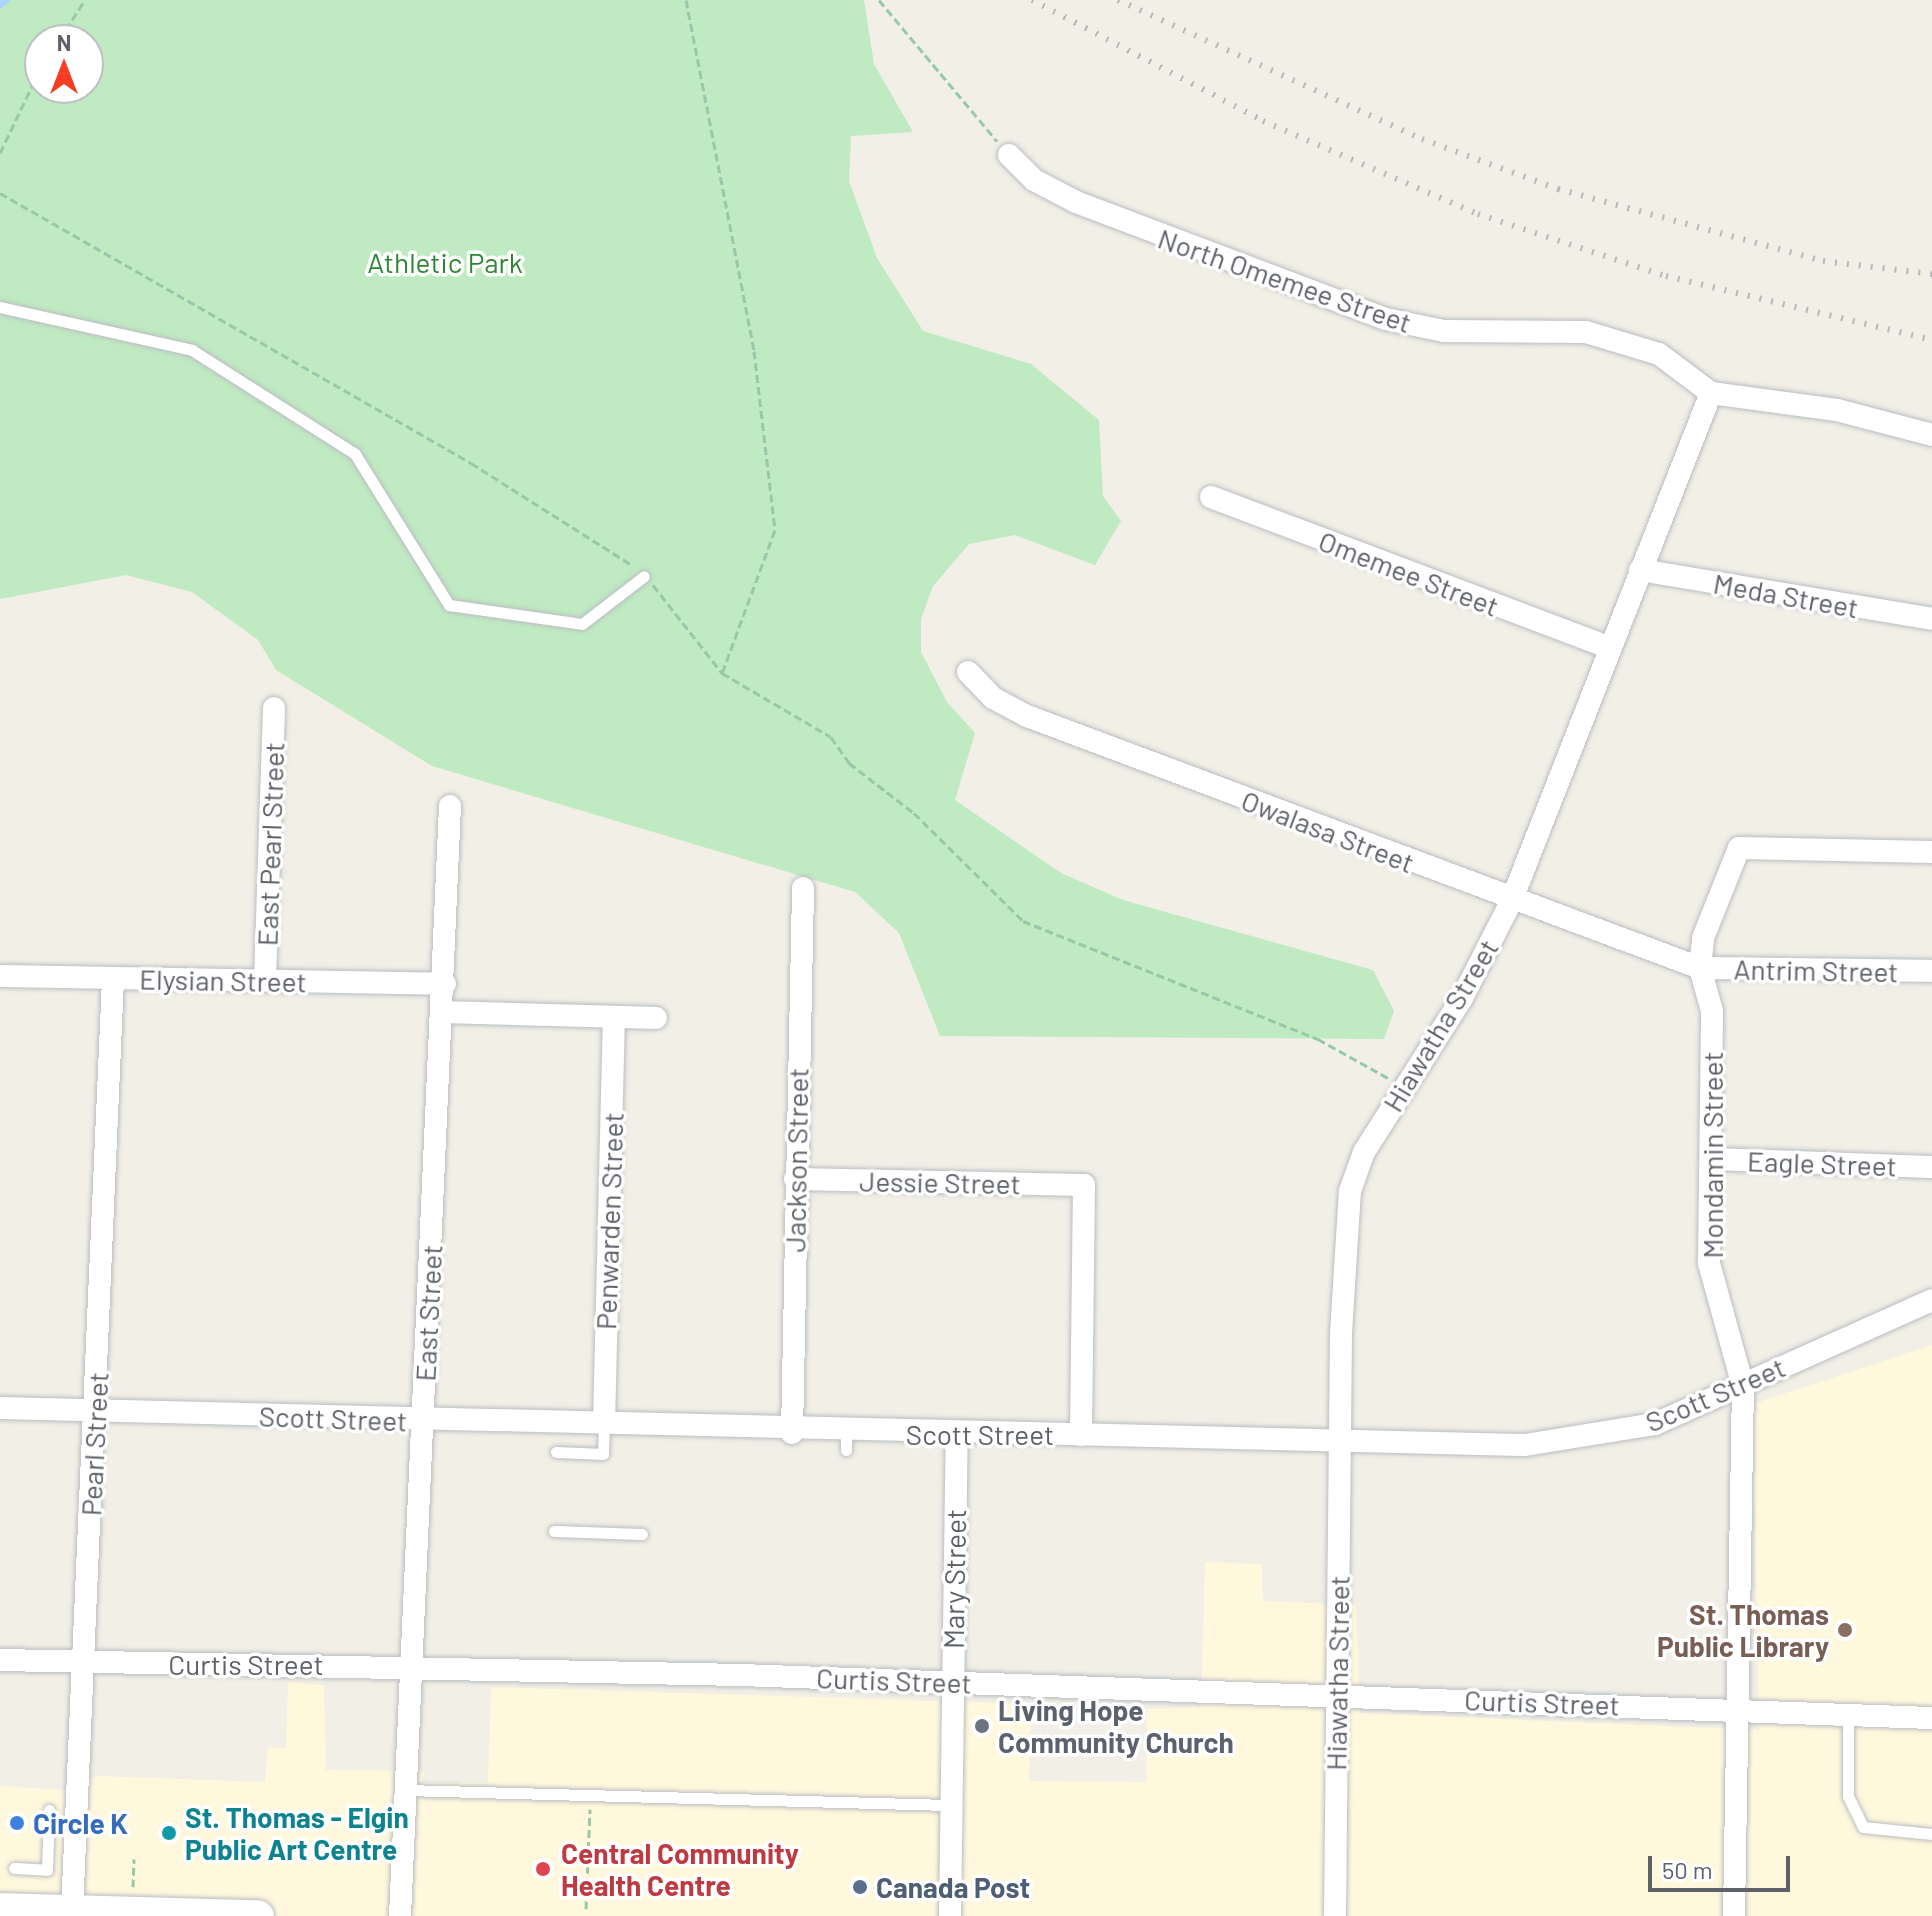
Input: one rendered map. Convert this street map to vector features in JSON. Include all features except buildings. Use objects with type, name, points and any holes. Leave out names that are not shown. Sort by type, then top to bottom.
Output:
[{"type":"main road","points":[[0,1909],[258,1916]]},
{"type":"street","name":"North Omemee Street","points":[[1009,155],[1034,180],[1076,202],[1386,319],[1444,331],[1586,332],[1659,354],[1711,393]]},
{"type":"street","points":[[1711,393],[1837,410],[1932,435]]},
{"type":"street","name":"Hiawatha Street","points":[[1335,1916],[1344,1248],[1354,1178],[1511,902],[1607,647],[1711,393]]},
{"type":"street","name":"Omemee Street","points":[[1211,497],[1607,647]]},
{"type":"street","name":"Meda Street","points":[[1640,570],[1932,619]]},
{"type":"street","name":"Owalasa Street","points":[[968,672],[993,698],[1027,716],[1511,902],[1700,968]]},
{"type":"street","name":"East Pearl Street","points":[[265,980],[274,708]]},
{"type":"street","name":"East Street","points":[[400,1916],[444,1012],[450,806]]},
{"type":"street","points":[[1700,968],[1703,938],[1739,848],[1932,852]]},
{"type":"street","name":"Jackson Street","points":[[792,1433],[803,888]]},
{"type":"street","name":"Antrim Street","points":[[1700,968],[1932,971]]},
{"type":"street","name":"Mondamin Street","points":[[1700,968],[1712,997],[1709,1263],[1743,1386],[1742,1709],[1734,1916]]},
{"type":"street","name":"Elysian Street","points":[[0,976],[445,984]]},
{"type":"street","name":"Pearl Street","points":[[72,1911],[74,1736],[84,1662],[113,978]]},
{"type":"street","points":[[444,1012],[656,1018]]},
{"type":"street","name":"Penwarden Street","points":[[604,1423],[614,1019]]},
{"type":"street","name":"Eagle Street","points":[[1712,1159],[1932,1167]]},
{"type":"street","name":"Jessie Street","points":[[795,1179],[1084,1185],[1081,1435]]},
{"type":"street","name":"Scott Street","points":[[0,1408],[422,1421],[604,1423],[792,1433],[846,1441],[957,1433],[1339,1444],[1525,1445],[1593,1438],[1655,1424],[1932,1300]]},
{"type":"street","name":"Mary Street","points":[[950,1916],[957,1433]]},
{"type":"street","name":"Curtis Street","points":[[0,1660],[411,1665],[524,1678],[951,1682],[1932,1718]]},
{"type":"lane","points":[[0,307],[192,350],[355,454],[449,605],[582,624],[644,576]]},
{"type":"lane","points":[[556,1452],[603,1454],[604,1423]]},
{"type":"lane","points":[[554,1531],[642,1534]]},
{"type":"lane","points":[[1848,1714],[1848,1796],[1863,1827],[1932,1834]]},
{"type":"lane","points":[[405,1790],[950,1805]]},
{"type":"lane","points":[[14,1868],[47,1870],[49,1810]]},
{"type":"lane","points":[[48,1849],[74,1850]]},
{"type":"path","points":[[69,24],[85,0]]},
{"type":"path","points":[[686,0],[754,351],[775,530],[722,673]]},
{"type":"path","points":[[879,0],[1009,155]]},
{"type":"path","points":[[0,153],[24,103]]},
{"type":"path","points":[[0,193],[615,548],[644,576],[722,673],[831,737],[849,763],[914,813],[1023,921],[1318,1039],[1392,1079]]},
{"type":"path","points":[[586,1909],[591,1795]]},
{"type":"path","points":[[133,1892],[134,1859]]},
{"type":"shaded area","points":[[1932,1345],[1932,1916],[0,1916],[0,1786],[66,1790],[98,1776],[265,1782],[268,1747],[286,1748],[288,1682],[324,1685],[326,1770],[425,1771],[422,1783],[488,1782],[491,1687],[1031,1704],[1029,1781],[1146,1782],[1147,1709],[1201,1707],[1205,1562],[1262,1564],[1263,1601],[1356,1605],[1360,1713],[1759,1730],[1753,1404]]},
{"type":"green space","name":"Athletic Park","points":[[0,0],[864,0],[874,64],[913,132],[851,136],[849,181],[877,258],[923,331],[1031,364],[1099,420],[1103,496],[1121,521],[1095,565],[1015,535],[969,544],[933,586],[921,619],[921,652],[947,702],[975,733],[955,800],[1061,873],[1123,900],[1373,970],[1394,1011],[1384,1039],[940,1036],[899,933],[855,892],[432,766],[276,670],[258,640],[192,592],[126,575],[0,599]]},
{"type":"waterway","points":[[0,5],[7,0]]},
{"type":"railway","points":[[1032,0],[1263,121],[1478,214],[1666,276],[1932,340]]},
{"type":"railway","points":[[1118,0],[1422,139],[1558,189],[1823,261],[1932,274]]},
{"type":"place","name":"St. Thomas Public Library","points":[[1845,1630]]},
{"type":"place","name":"Living Hope Community Church","points":[[982,1726]]},
{"type":"place","name":"Circle K","points":[[17,1823]]},
{"type":"place","name":"St. Thomas - Elgin Public Art Centre","points":[[169,1833]]},
{"type":"place","name":"Central Community Health Centre","points":[[543,1869]]},
{"type":"place","name":"Canada Post","points":[[860,1887]]}]
